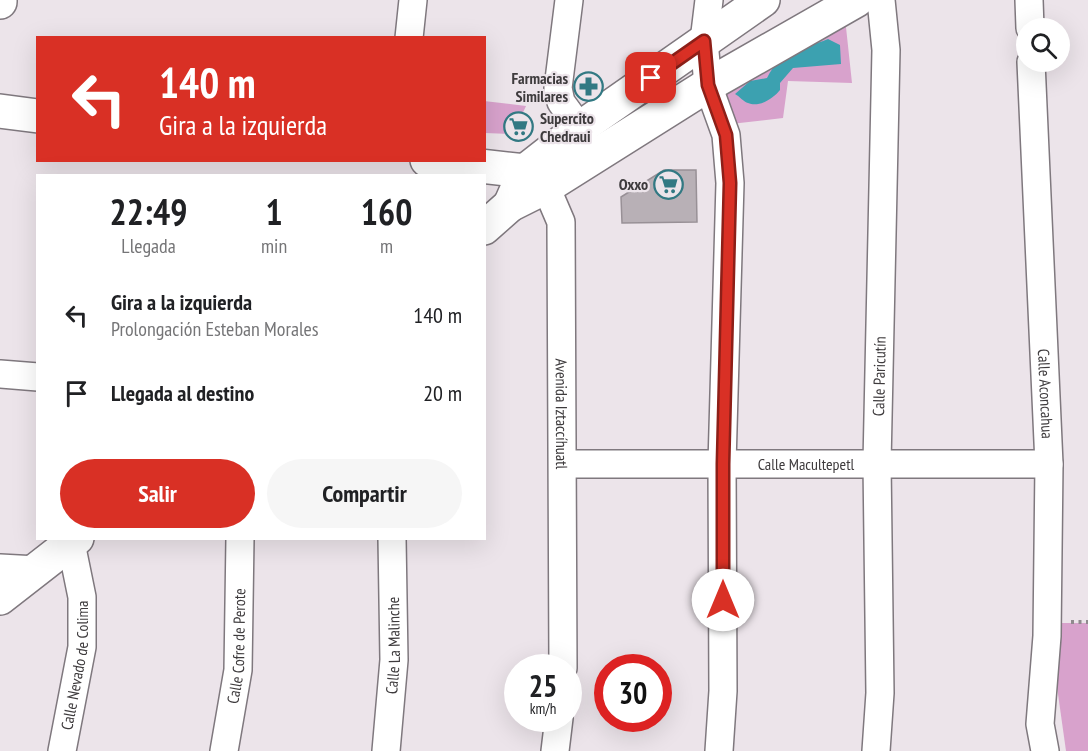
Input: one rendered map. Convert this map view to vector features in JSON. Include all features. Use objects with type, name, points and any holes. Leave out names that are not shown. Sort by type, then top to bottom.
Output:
[{"type":"street","points":[[409,36],[413,0]]},
{"type":"street","points":[[569,0],[558,88],[561,102],[580,128]]},
{"type":"street","points":[[709,0],[704,41],[708,85],[726,135],[730,183],[723,464],[723,692],[719,751]]},
{"type":"street","points":[[547,177],[580,128],[763,0]]},
{"type":"street","points":[[486,226],[547,177],[857,0]]},
{"type":"street","name":"Calle Paricutín","points":[[876,751],[880,693],[877,463],[886,50],[881,0]]},
{"type":"street","points":[[1029,0],[1030,18]]},
{"type":"street","name":"Calle Aconcahua","points":[[1031,72],[1049,464],[1047,636],[1040,724],[1035,751]]},
{"type":"street","points":[[0,111],[36,116]]},
{"type":"street","points":[[547,177],[580,128]]},
{"type":"street","points":[[441,162],[547,177]]},
{"type":"street","name":"Avenida Iztaccíhuatl","points":[[547,177],[561,222],[563,654]]},
{"type":"street","points":[[0,374],[36,377]]},
{"type":"street","name":"Calle Macultepetl","points":[[563,464],[1049,464]]},
{"type":"street","name":"Calle Cofre de Perote","points":[[224,751],[238,670],[240,540]]},
{"type":"street","name":"Calle La Malinche","points":[[386,751],[394,660],[392,540]]},
{"type":"street","points":[[0,598],[74,541]]},
{"type":"street","name":"Calle Nevado de Colima","points":[[62,751],[82,647],[82,597],[74,541]]},
{"type":"street","points":[[0,568],[37,570]]},
{"type":"street","name":"Calle Aconcahua","points":[[1040,724],[1045,751]]},
{"type":"street","points":[[555,751],[557,732]]},
{"type":"shaded area","points":[[845,18],[852,83],[788,81],[783,118],[722,125],[707,95]]},
{"type":"shaded area","points":[[486,101],[526,106],[513,134],[486,133]]},
{"type":"shaded area","points":[[1048,623],[1088,623],[1088,751],[1066,751]]},
{"type":"water","points":[[828,39],[840,45],[841,64],[793,68],[780,83],[780,90],[761,103],[748,103],[735,94],[750,81],[767,78],[786,55]]},
{"type":"building","name":"Oxxo","points":[[664,170],[696,170],[697,222],[622,223],[621,197]]},
{"type":"place","name":"Farmacias Similares","points":[[589,87]]},
{"type":"place","name":"Supercito Chedraui","points":[[519,127]]},
{"type":"place","name":"Oxxo","points":[[669,184]]},
{"type":"route","points":[[651,78],[704,41],[708,85],[726,135],[730,183],[723,464],[723,600]]}]
